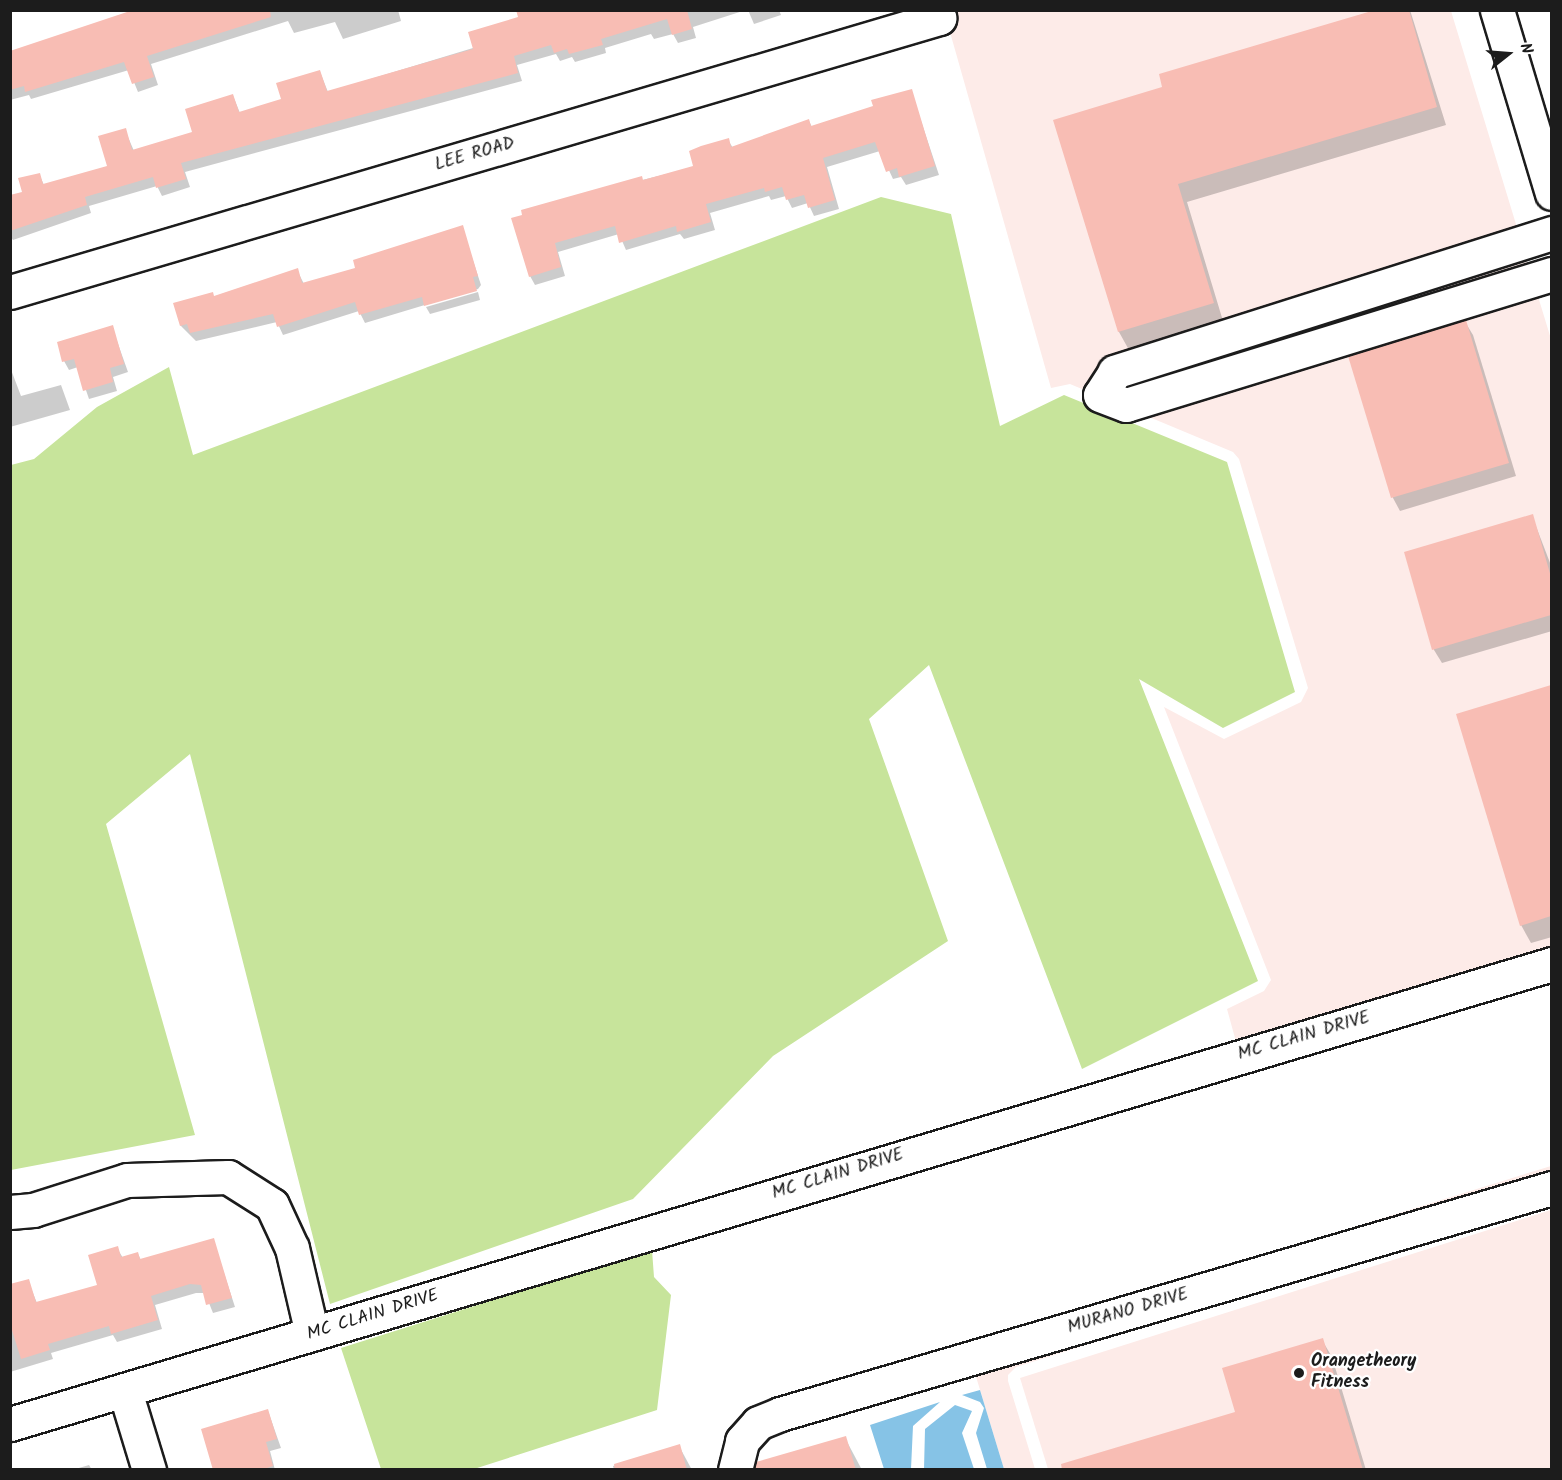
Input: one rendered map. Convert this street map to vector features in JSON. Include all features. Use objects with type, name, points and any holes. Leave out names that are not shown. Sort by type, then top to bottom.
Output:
[{"type":"street","points":[[1497,10],[1543,150],[1551,193]]},
{"type":"street","name":"LEE ROAD","points":[[10,292],[938,14]]},
{"type":"street","points":[[1551,233],[1115,372],[1100,395],[1126,405],[1551,273]]},
{"type":"street","name":"MC CLAIN DRIVE","points":[[10,1424],[1551,964]]},
{"type":"street","points":[[10,1212],[33,1210],[127,1180],[228,1177],[272,1205],[292,1248],[312,1334]]},
{"type":"street","name":"MURANO DRIVE","points":[[735,1470],[742,1441],[758,1423],[780,1414],[1551,1188]]},
{"type":"street","points":[[125,1391],[149,1470]]},
{"type":"shaded area","points":[[944,11],[1451,11],[1551,339],[1551,954],[1238,1049],[1227,1009],[1264,991],[1271,980],[1164,707],[1224,739],[1301,702],[1308,688],[1239,459],[1233,452],[1070,384],[1051,388]]},
{"type":"shaded area","points":[[1551,1166],[1551,1199],[1016,1367],[1008,1375],[1008,1381],[1035,1469],[1004,1469],[967,1347]]},
{"type":"shaded area","points":[[1551,1210],[1551,1469],[1048,1469],[1020,1378]]},
{"type":"green space","points":[[881,197],[951,214],[1000,426],[1064,395],[1227,462],[1295,692],[1223,728],[1139,679],[1258,981],[1082,1069],[929,665],[869,719],[948,941],[773,1056],[633,1199],[330,1304],[190,754],[106,824],[195,1135],[11,1170],[11,465],[34,459],[97,407],[169,367],[193,455]]},
{"type":"green space","points":[[652,1250],[654,1277],[671,1295],[657,1410],[474,1469],[381,1469],[341,1348]]},
{"type":"water","points":[[980,1390],[1004,1469],[987,1469],[976,1433],[984,1408],[980,1402],[962,1395]]},
{"type":"water","points":[[940,1402],[913,1426],[911,1469],[884,1469],[870,1425]]},
{"type":"water","points":[[955,1405],[972,1411],[962,1433],[974,1469],[924,1469],[925,1429]]},
{"type":"building","points":[[133,10],[270,10],[271,17],[147,56],[154,77],[132,84],[124,62],[25,92],[24,86],[10,90],[10,51]]},
{"type":"building","points":[[516,10],[687,10],[692,29],[672,35],[667,19],[601,39],[603,45],[569,54],[567,49],[554,53],[551,45],[514,56],[518,73],[181,163],[186,179],[156,188],[153,177],[85,197],[87,205],[10,231],[10,195],[22,192],[18,178],[40,173],[43,184],[107,166],[98,136],[126,128],[132,150],[192,132],[185,109],[233,94],[239,112],[281,99],[276,83],[320,70],[327,91],[473,49],[468,32],[518,17]]},
{"type":"building","points":[[1375,10],[1409,10],[1437,107],[1178,184],[1214,303],[1118,332],[1053,120],[1162,87],[1159,74]]},
{"type":"building","points":[[912,89],[935,166],[899,177],[897,168],[886,172],[875,142],[823,158],[835,200],[808,208],[804,195],[786,200],[782,187],[765,192],[764,188],[706,204],[711,222],[677,232],[676,226],[619,243],[615,226],[555,243],[561,267],[529,277],[511,218],[522,215],[521,210],[642,176],[643,180],[693,166],[689,151],[701,146],[729,138],[731,147],[809,119],[811,126],[873,106],[871,100]]},
{"type":"building","points":[[463,225],[478,276],[473,277],[477,291],[424,306],[422,297],[359,315],[355,302],[277,327],[273,314],[190,333],[187,324],[180,326],[173,303],[213,292],[214,296],[298,268],[302,283],[355,268],[353,260]]},
{"type":"building","points":[[1466,320],[1509,463],[1391,498],[1348,356]]},
{"type":"building","points":[[113,325],[124,364],[110,368],[113,382],[83,391],[74,359],[62,362],[57,342]]},
{"type":"building","points":[[1533,514],[1551,577],[1551,615],[1432,650],[1404,552]]},
{"type":"building","points":[[1551,685],[1551,916],[1520,926],[1456,714]]},
{"type":"building","points":[[214,1238],[232,1298],[206,1305],[201,1285],[190,1284],[151,1296],[158,1320],[111,1334],[109,1326],[48,1344],[50,1350],[21,1359],[10,1324],[10,1284],[29,1279],[36,1302],[97,1285],[88,1255],[118,1246],[121,1257],[138,1252],[140,1259]]},
{"type":"building","points":[[1323,1338],[1363,1470],[1062,1470],[1061,1464],[1235,1412],[1222,1368]]},
{"type":"building","points":[[268,1409],[277,1439],[266,1442],[273,1466],[261,1470],[213,1470],[201,1429]]},
{"type":"building","points":[[846,1436],[856,1470],[754,1470],[756,1462]]},
{"type":"building","points":[[680,1444],[687,1470],[615,1470],[614,1464]]},
{"type":"place","name":"Orangetheory Fitness","points":[[1299,1373]]}]
